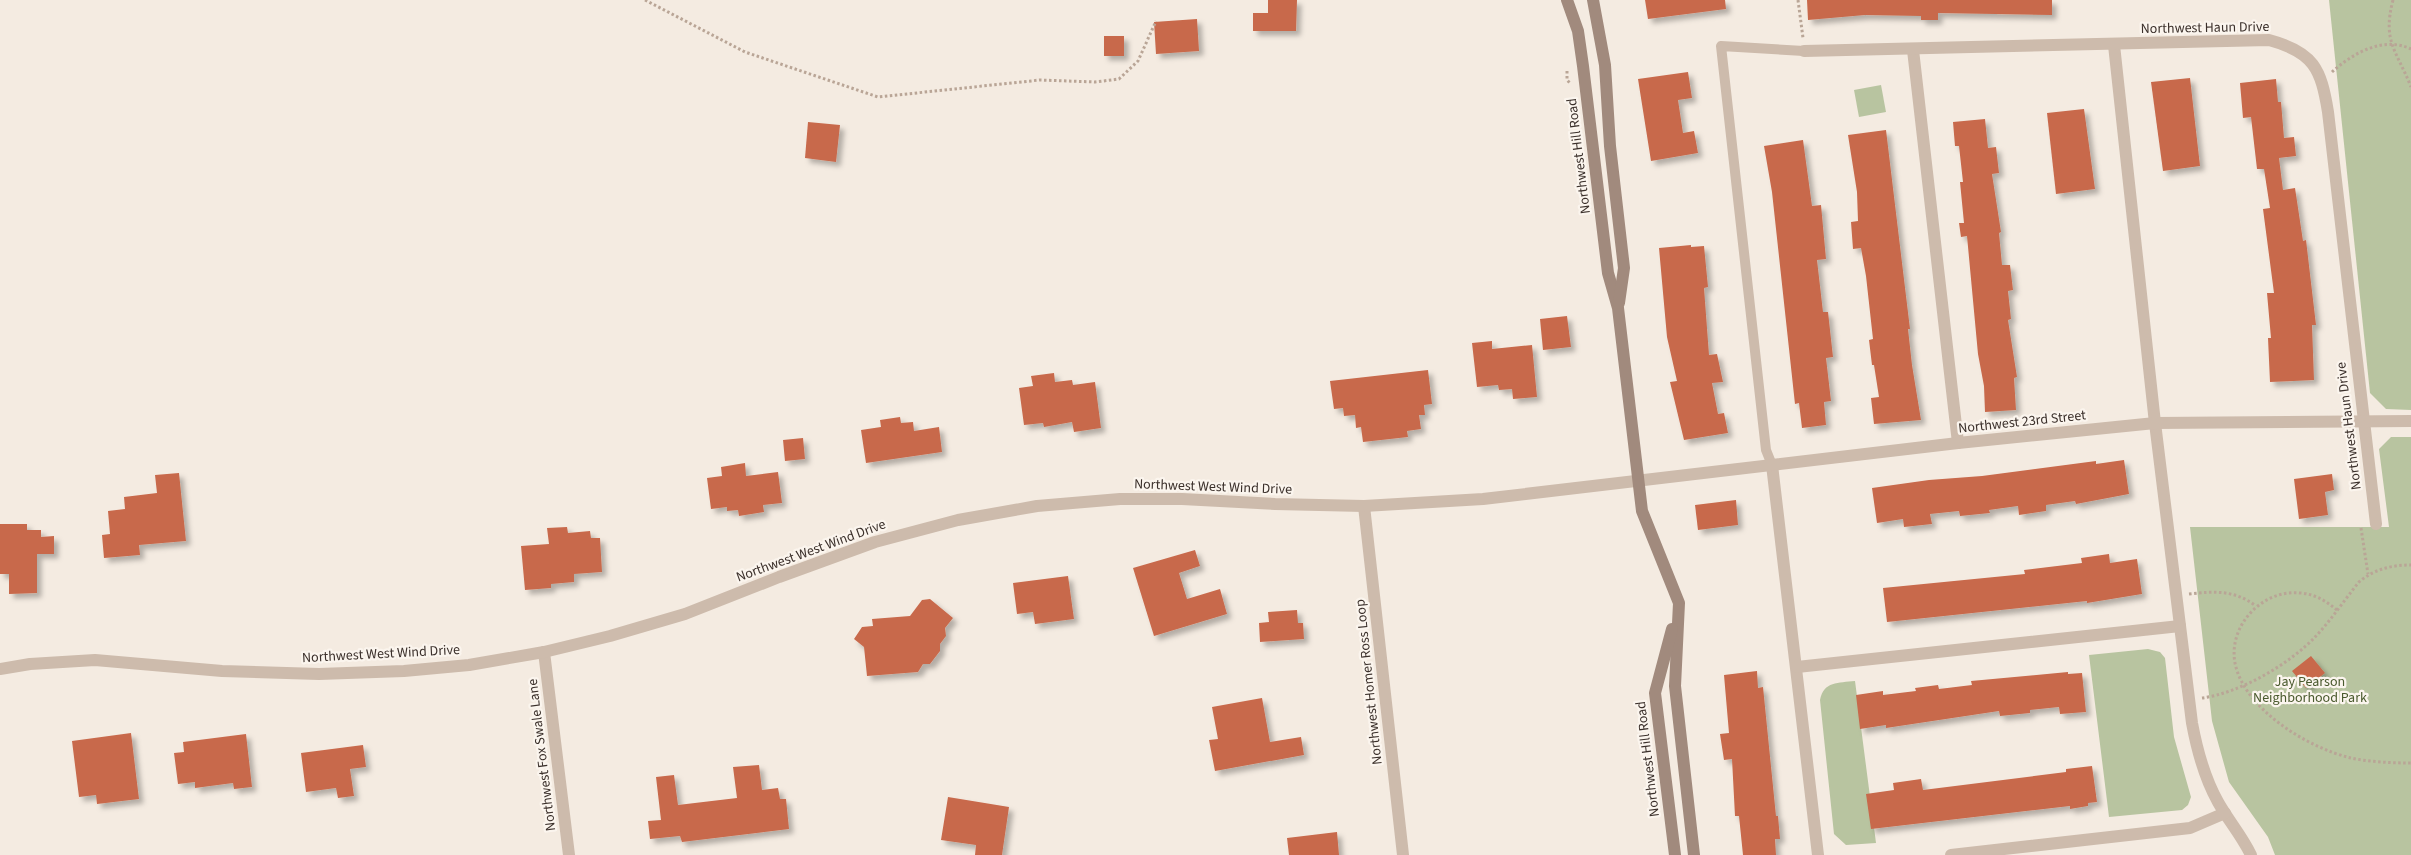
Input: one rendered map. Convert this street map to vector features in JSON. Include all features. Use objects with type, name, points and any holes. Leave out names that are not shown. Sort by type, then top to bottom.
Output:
[{"type":"main road","name":"Northwest Hill Road","points":[[1567,0],[1578,31],[1608,274],[1618,308],[1642,511],[1679,603],[1674,686],[1694,855]]},
{"type":"main road","name":"Northwest Hill Road","points":[[1593,0],[1605,65],[1610,146],[1624,268],[1618,308]]},
{"type":"main road","name":"Northwest Hill Road","points":[[1675,855],[1656,693],[1679,603]]},
{"type":"street","name":"Northwest Haun Drive","points":[[1804,45],[1913,50],[2268,40],[2290,46],[2306,57],[2323,80],[2328,112],[2376,524]]},
{"type":"street","points":[[2114,45],[2155,423],[2196,747],[2225,813],[2244,839],[2251,855]]},
{"type":"street","points":[[1913,50],[1958,443]]},
{"type":"street","name":"Northwest 23rd Street","points":[[1638,481],[1958,443],[2155,423],[2411,421]]},
{"type":"street","points":[[1772,465],[1818,855]]},
{"type":"street","name":"Northwest West Wind Drive","points":[[0,669],[30,664],[95,660],[222,671],[319,674],[404,671],[469,665],[544,652],[686,614],[875,542],[958,520],[1037,506],[1120,499],[1182,499],[1364,506],[1483,499],[1638,481]]},
{"type":"street","name":"Northwest Homer Ross Loop","points":[[1364,506],[1403,855]]},
{"type":"street","points":[[1797,667],[2180,626]]},
{"type":"street","name":"Northwest Fox Swale Lane","points":[[544,652],[569,855]]},
{"type":"street","points":[[1951,855],[2190,828],[2225,813]]},
{"type":"lane","points":[[1772,465],[1766,450],[1721,46],[1804,45]]},
{"type":"path","points":[[645,0],[745,52],[878,97],[1040,80],[1095,82],[1119,79],[1138,61],[1156,21]]},
{"type":"path","points":[[1798,0],[1804,45]]},
{"type":"path","points":[[2393,0],[2388,21],[2390,45],[2411,87]]},
{"type":"path","points":[[2323,80],[2343,62],[2359,52],[2376,46],[2390,45],[2411,50]]},
{"type":"path","points":[[2368,574],[2361,525],[2376,524]]},
{"type":"path","points":[[2190,700],[2215,696],[2244,685],[2295,654],[2315,637],[2368,574],[2385,568],[2411,565]]},
{"type":"path","points":[[2176,596],[2222,592],[2246,599],[2256,606]]},
{"type":"path","points":[[2337,610],[2314,595],[2301,593],[2278,595],[2256,606],[2246,618],[2236,641],[2235,663],[2244,685],[2265,712],[2284,727],[2325,749],[2373,762],[2411,763]]},
{"type":"green space","points":[[2329,0],[2411,0],[2411,410],[2386,409],[2370,393]]},
{"type":"green space","points":[[1881,85],[1886,112],[1859,117],[1854,90]]},
{"type":"green space","name":"Jay Pearson Neighborhood Park","points":[[2391,437],[2411,437],[2411,855],[2275,855],[2268,837],[2229,782],[2212,721],[2190,527],[2389,527],[2379,449]]},
{"type":"green space","points":[[2148,649],[2160,652],[2165,658],[2174,737],[2191,797],[2188,805],[2182,810],[2109,817],[2089,655]]},
{"type":"green space","points":[[1855,681],[1876,843],[1846,845],[1834,834],[1820,700],[1828,686]]},
{"type":"building","points":[[1268,0],[1297,0],[1296,31],[1253,31],[1253,13],[1268,13]]},
{"type":"building","points":[[1645,0],[1725,0],[1726,9],[1648,19]]},
{"type":"building","points":[[1807,0],[2052,0],[2052,15],[1938,13],[1938,20],[1921,20],[1921,16],[1865,15],[1808,20]]},
{"type":"building","points":[[1197,19],[1199,51],[1156,54],[1154,22]]},
{"type":"building","points":[[1104,36],[1124,36],[1124,56],[1104,56]]},
{"type":"building","points":[[1688,72],[1692,98],[1678,100],[1683,133],[1694,131],[1698,153],[1651,161],[1638,79]]},
{"type":"building","points":[[2190,78],[2200,166],[2163,171],[2151,82]]},
{"type":"building","points":[[2276,79],[2278,102],[2281,102],[2284,138],[2294,137],[2296,156],[2279,158],[2283,190],[2295,188],[2303,241],[2306,240],[2316,325],[2312,325],[2314,380],[2270,382],[2268,338],[2271,338],[2267,293],[2274,293],[2263,209],[2270,208],[2264,169],[2257,169],[2251,117],[2243,118],[2240,83]]},
{"type":"building","points":[[2084,109],[2095,189],[2056,194],[2047,113]]},
{"type":"building","points":[[1985,119],[1988,148],[1996,147],[1999,173],[1992,174],[2001,232],[1999,233],[2002,265],[2010,265],[2013,290],[2008,291],[2011,319],[2008,320],[2017,377],[2014,378],[2016,410],[1985,412],[1984,386],[1978,354],[1967,236],[1961,237],[1959,223],[1964,223],[1960,182],[1963,182],[1959,146],[1955,146],[1953,122]]},
{"type":"building","points":[[808,122],[840,125],[836,162],[805,158]]},
{"type":"building","points":[[1886,130],[1910,329],[1908,329],[1912,365],[1921,420],[1874,424],[1871,398],[1879,397],[1869,340],[1873,339],[1866,276],[1861,248],[1853,249],[1851,222],[1858,221],[1857,192],[1848,135]]},
{"type":"building","points":[[1803,140],[1812,206],[1821,205],[1826,259],[1817,260],[1823,312],[1828,312],[1833,357],[1826,358],[1831,401],[1824,402],[1826,425],[1802,428],[1799,403],[1795,404],[1772,192],[1764,146]]},
{"type":"building","points":[[1691,245],[1691,247],[1704,246],[1708,287],[1704,288],[1709,355],[1717,354],[1723,382],[1712,383],[1718,414],[1724,413],[1728,433],[1684,440],[1670,382],[1677,381],[1667,337],[1659,248]]},
{"type":"building","points":[[1567,316],[1571,347],[1543,350],[1540,319]]},
{"type":"building","points":[[1492,341],[1492,349],[1532,345],[1537,397],[1513,399],[1512,389],[1499,390],[1498,385],[1477,387],[1472,343]]},
{"type":"building","points":[[1428,370],[1432,404],[1424,405],[1425,415],[1419,415],[1421,429],[1407,431],[1408,437],[1363,442],[1361,427],[1356,428],[1355,415],[1344,416],[1343,408],[1334,409],[1330,381]]},
{"type":"building","points":[[1054,373],[1055,382],[1072,380],[1073,385],[1095,382],[1101,428],[1074,432],[1072,422],[1044,427],[1043,423],[1024,425],[1019,388],[1033,386],[1031,376]]},
{"type":"building","points":[[900,417],[901,423],[913,422],[914,431],[939,427],[942,452],[866,463],[861,430],[881,427],[880,420]]},
{"type":"building","points":[[803,438],[805,459],[785,461],[783,440]]},
{"type":"building","points":[[2124,460],[2129,494],[2076,504],[2075,501],[2046,505],[2046,511],[2019,515],[2018,506],[1989,510],[1990,513],[1960,516],[1959,511],[1930,514],[1932,524],[1904,527],[1903,519],[1877,523],[1872,488],[2096,461],[2096,464]]},
{"type":"building","points":[[745,463],[746,476],[778,472],[782,503],[763,505],[764,512],[739,516],[738,510],[727,511],[727,507],[711,509],[707,478],[722,476],[721,467]]},
{"type":"building","points":[[179,473],[186,541],[139,545],[140,555],[104,558],[102,535],[110,534],[108,511],[125,509],[124,497],[157,493],[155,475]]},
{"type":"building","points":[[2332,474],[2334,490],[2325,492],[2328,515],[2299,519],[2294,479]]},
{"type":"building","points":[[1736,500],[1738,525],[1698,530],[1695,505]]},
{"type":"building","points":[[0,524],[27,524],[27,530],[41,530],[41,537],[54,536],[54,554],[37,554],[37,593],[9,594],[9,574],[0,574]]},
{"type":"building","points":[[567,527],[568,533],[590,531],[591,538],[600,538],[602,572],[574,574],[574,582],[551,584],[551,588],[525,590],[521,546],[549,544],[547,528]]},
{"type":"building","points":[[1195,550],[1200,566],[1179,573],[1187,599],[1220,589],[1227,614],[1154,636],[1133,568]]},
{"type":"building","points":[[2109,554],[2110,563],[2137,559],[2142,594],[2087,603],[2087,601],[1887,622],[1883,588],[2025,574],[2024,570],[2082,563],[2081,558]]},
{"type":"building","points":[[1068,576],[1074,619],[1035,624],[1033,612],[1017,614],[1013,583]]},
{"type":"building","points":[[930,599],[953,618],[945,628],[946,636],[940,644],[940,651],[930,664],[923,664],[918,672],[867,676],[864,647],[854,639],[862,627],[873,626],[872,619],[910,616],[922,600]]},
{"type":"building","points":[[1297,610],[1298,623],[1303,623],[1304,639],[1260,642],[1259,623],[1269,622],[1268,612]]},
{"type":"building","points":[[2311,656],[2325,673],[2306,688],[2292,671]]},
{"type":"building","points":[[1757,671],[1758,688],[1763,687],[1776,816],[1778,816],[1780,839],[1775,839],[1776,855],[1743,855],[1739,816],[1735,816],[1732,759],[1724,760],[1720,734],[1729,733],[1724,675]]},
{"type":"building","points":[[2068,672],[2068,674],[2082,673],[2086,712],[2060,714],[2059,707],[2030,710],[2030,713],[2000,716],[1999,711],[1886,728],[1886,725],[1860,729],[1856,695],[1883,691],[1883,695],[1916,691],[1915,688],[1938,685],[1939,689],[1972,685],[1971,681]]},
{"type":"building","points":[[1262,698],[1270,742],[1301,737],[1304,755],[1215,771],[1209,740],[1218,739],[1212,707]]},
{"type":"building","points":[[131,733],[139,799],[97,804],[96,795],[79,797],[72,741]]},
{"type":"building","points":[[246,734],[252,787],[234,789],[233,783],[195,788],[195,782],[178,784],[174,753],[184,752],[183,742]]},
{"type":"building","points":[[363,745],[366,767],[350,769],[354,796],[338,798],[336,788],[306,792],[301,753]]},
{"type":"building","points":[[759,765],[762,790],[778,788],[780,799],[786,799],[789,829],[682,842],[680,836],[650,839],[648,821],[661,820],[656,777],[674,775],[678,805],[737,798],[733,767]]},
{"type":"building","points":[[2092,766],[2097,802],[2088,803],[2088,806],[2070,809],[2070,806],[1871,829],[1866,794],[1894,790],[1893,783],[1921,779],[1923,790],[2066,772],[2066,769]]},
{"type":"building","points":[[948,797],[1009,807],[1002,855],[975,855],[976,845],[941,840]]},
{"type":"building","points":[[1337,832],[1339,855],[1289,855],[1287,838]]}]
